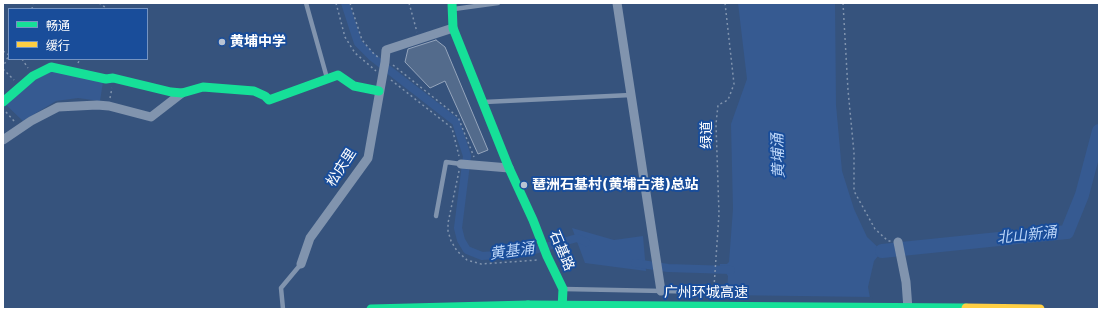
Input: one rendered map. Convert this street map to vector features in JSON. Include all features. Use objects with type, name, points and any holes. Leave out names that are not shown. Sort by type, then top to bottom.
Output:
[{"type":"main road","name":"石基路","points":[[452,6],[454,28],[482,102],[546,256],[562,289],[562,309]]},
{"type":"main road","points":[[3,102],[33,76],[52,67],[106,79],[113,78],[171,92],[182,93],[204,87],[254,91],[270,100],[338,75],[354,86],[379,90]]},
{"type":"main road","name":"广州环城高速","points":[[371,309],[528,305],[1040,309]]},
{"type":"street","points":[[616,3],[661,291]]},
{"type":"street","points":[[418,39],[454,28]]},
{"type":"street","name":"松庆里","points":[[301,264],[310,238],[368,158],[386,50],[418,39]]},
{"type":"street","points":[[3,140],[31,121],[58,107],[97,105],[109,106],[151,117],[182,93]]},
{"type":"street","points":[[461,164],[509,168]]},
{"type":"street","points":[[899,247],[906,282],[908,309]]},
{"type":"lane","points":[[306,3],[328,78]]},
{"type":"lane","points":[[452,6],[498,3]]},
{"type":"lane","points":[[482,102],[631,95]]},
{"type":"lane","points":[[436,216],[446,162],[461,164]]},
{"type":"lane","points":[[283,309],[281,288],[301,264]]},
{"type":"lane","points":[[562,289],[713,292]]},
{"type":"path","points":[[336,3],[345,37],[355,53],[382,77],[389,78],[452,128],[461,164],[448,223],[448,231],[451,241],[457,250],[467,260],[481,264],[539,260],[546,256]]},
{"type":"path","points":[[350,3],[362,40],[374,54],[385,62],[394,65],[458,118],[474,157],[474,165]]},
{"type":"path","points":[[409,3],[418,39]]},
{"type":"path","name":"绿道","points":[[714,274],[719,214],[716,124],[718,105],[728,100],[734,84],[724,3]]},
{"type":"path","points":[[842,3],[854,153],[854,191],[875,229],[888,241],[899,247]]},
{"type":"path","points":[[8,57],[3,68],[20,87]]},
{"type":"path","points":[[109,106],[113,78]]},
{"type":"path","points":[[3,109],[21,128]]},
{"type":"water","name":"黄埔涌","points":[[738,3],[835,3],[836,105],[842,171],[854,209],[867,237],[882,251],[874,261],[868,287],[872,309],[726,309],[728,276],[726,273],[720,272],[720,264],[727,264],[729,262],[733,209],[731,124],[747,79]]},
{"type":"water","points":[[51,69],[103,82],[100,101],[78,98],[56,101],[23,121],[4,103]]},
{"type":"water","points":[[572,228],[614,240],[643,236],[646,271],[585,263]]},
{"type":"pier","points":[[725,295],[872,297],[874,309],[724,309]]},
{"type":"building","points":[[436,40],[445,47],[488,150],[478,154],[445,81],[430,88],[405,62],[408,49]]},
{"type":"waterway","name":"黄基涌","points":[[345,3],[358,43],[371,56],[456,122],[467,156],[458,228],[461,240],[467,250],[482,256],[524,253],[577,238],[586,242]]},
{"type":"waterway","name":"北山新涌","points":[[882,251],[1067,232],[1082,195],[1099,131]]},
{"type":"waterway","name":"黄基涌","points":[[635,263],[668,268],[731,270]]},
{"type":"traffic: fast","points":[[452,3],[453,28],[509,168],[563,289],[562,309]]},
{"type":"traffic: fast","points":[[3,102],[33,76],[51,67],[106,79],[113,78],[171,92],[182,93],[203,87],[254,91],[265,96],[269,100],[338,75],[354,86],[379,91]]},
{"type":"traffic: fast","points":[[371,309],[528,305]]},
{"type":"traffic: fast","points":[[528,305],[966,308]]},
{"type":"traffic: slow","points":[[966,308],[1040,309]]},
{"type":"place","name":"黄埔中学","points":[[222,42]]},
{"type":"place","name":"琶洲石基村(黄埔古港)总站","points":[[524,185]]}]
